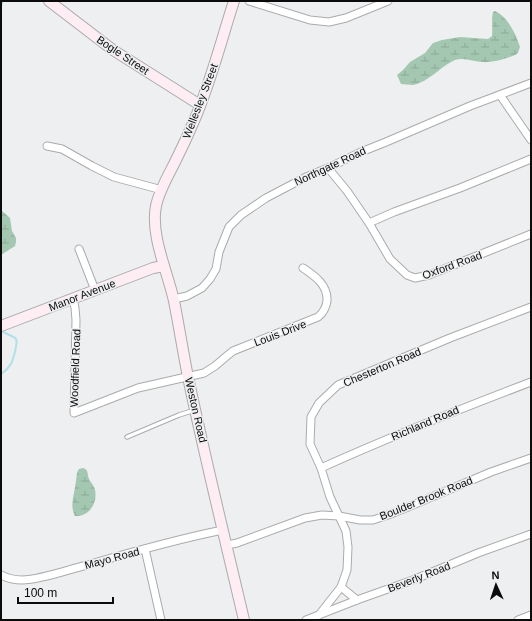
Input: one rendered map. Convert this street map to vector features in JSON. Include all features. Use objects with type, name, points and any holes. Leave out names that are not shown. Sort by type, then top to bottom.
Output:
[{"type":"main road","name":"Bogle Street","points":[[48,1],[113,50],[200,105]]},
{"type":"main road","name":"Wellesley Street","points":[[160,194],[185,142],[200,105],[234,1]]},
{"type":"main road","name":"Weston Road","points":[[160,194],[156,206],[155,221],[158,239],[174,299],[188,376],[244,620]]},
{"type":"main road","name":"Manor Avenue","points":[[1,326],[153,268],[164,266]]},
{"type":"street","points":[[249,1],[310,20],[329,22],[346,18],[388,1]]},
{"type":"street","name":"Northgate Road","points":[[174,299],[187,296],[202,288],[216,269],[219,252],[229,227],[241,215],[266,198],[306,177],[361,152],[470,106],[531,83]]},
{"type":"street","points":[[500,95],[531,140]]},
{"type":"street","points":[[47,146],[62,149],[114,177],[160,194]]},
{"type":"street","points":[[369,223],[531,159]]},
{"type":"street","name":"Oxford Road","points":[[328,168],[347,191],[369,223],[390,259],[405,274],[415,278],[429,275],[531,234]]},
{"type":"street","points":[[79,249],[95,290]]},
{"type":"street","name":"Louis Drive","points":[[188,376],[197,375],[210,370],[234,351],[312,320],[322,314],[326,305],[327,294],[319,280],[303,268]]},
{"type":"street","name":"Woodfield Road","points":[[73,298],[76,313],[74,413],[138,388],[188,376]]},
{"type":"street","name":"Chesterton Road","points":[[319,615],[341,587],[346,570],[348,547],[346,531],[330,497],[321,468],[310,444],[311,417],[319,403],[338,385],[450,338],[531,307]]},
{"type":"street","name":"Richland Road","points":[[321,468],[362,449],[531,382]]},
{"type":"street","name":"Boulder Brook Road","points":[[227,545],[237,543],[305,518],[322,515],[339,516],[360,520],[373,520],[408,507],[490,472],[531,458]]},
{"type":"street","name":"Mayo Road","points":[[1,575],[16,580],[44,576],[223,530]]},
{"type":"street","name":"Beverly Road","points":[[306,620],[531,534]]},
{"type":"street","points":[[145,549],[161,620]]},
{"type":"street","points":[[341,587],[357,600]]},
{"type":"street","points":[[518,620],[531,615]]},
{"type":"lane","points":[[127,437],[179,415],[196,410]]},
{"type":"green space","points":[[495,11],[504,17],[514,31],[520,47],[518,53],[491,62],[458,59],[424,81],[413,85],[401,84],[397,75],[410,62],[425,53],[433,43],[460,37],[488,39],[492,36],[492,15]]},
{"type":"green space","points":[[1,210],[10,218],[12,231],[16,238],[16,242],[15,246],[1,255]]},
{"type":"green space","points":[[83,468],[87,471],[89,479],[95,488],[96,495],[94,504],[88,512],[80,516],[75,516],[72,503],[77,472],[79,469]]},
{"type":"waterway","points":[[1,6],[3,1]]},
{"type":"waterway","points":[[1,374],[11,363],[16,344],[15,338],[2,331]]}]
